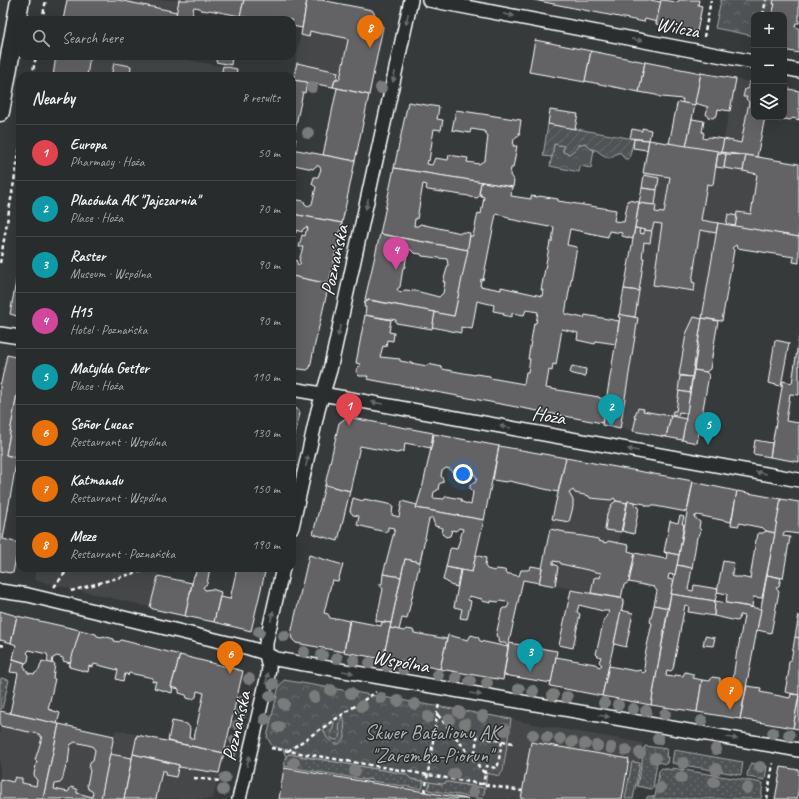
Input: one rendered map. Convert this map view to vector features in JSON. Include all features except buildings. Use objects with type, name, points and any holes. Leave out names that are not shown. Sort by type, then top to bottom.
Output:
[{"type":"main road","points":[[17,16],[20,0]]},
{"type":"main road","points":[[0,112],[16,22]]},
{"type":"street","name":"Poznańska","points":[[296,509],[318,410],[330,370],[411,0]]},
{"type":"street","name":"Wilcza","points":[[429,0],[751,61]]},
{"type":"street","points":[[787,69],[799,71]]},
{"type":"street","points":[[0,334],[16,336]]},
{"type":"street","name":"Hoża","points":[[296,390],[799,480]]},
{"type":"street","name":"Poznańska","points":[[239,799],[269,668],[266,654],[267,638],[282,572]]},
{"type":"street","name":"Wspólna","points":[[0,591],[28,595],[249,648],[276,659],[286,661],[799,750]]},
{"type":"path","points":[[43,16],[46,0]]},
{"type":"path","points":[[704,37],[711,0]]},
{"type":"path","points":[[764,12],[766,0]]},
{"type":"path","points":[[33,72],[35,60]]},
{"type":"path","points":[[0,264],[16,170]]},
{"type":"path","points":[[53,588],[66,572]]},
{"type":"path","points":[[66,592],[141,572]]},
{"type":"path","points":[[0,645],[6,646]]},
{"type":"path","points":[[287,751],[376,692]]},
{"type":"path","points":[[425,792],[439,703]]},
{"type":"path","points":[[437,715],[485,774]]},
{"type":"path","points":[[474,760],[477,737],[513,743]]},
{"type":"path","points":[[483,785],[486,766],[496,768],[498,765],[502,741]]},
{"type":"path","points":[[271,748],[522,791]]},
{"type":"path","points":[[767,799],[773,763]]},
{"type":"path","points":[[194,778],[220,781]]},
{"type":"shaded area","points":[[67,0],[179,0],[176,16],[64,16]]},
{"type":"shaded area","points":[[307,0],[321,0],[372,10],[383,27],[369,95],[296,81],[296,72],[294,72]]},
{"type":"shaded area","points":[[55,60],[190,60],[237,69],[237,72],[54,72]]},
{"type":"shaded area","points":[[736,79],[751,82],[751,120],[754,120],[757,157],[799,237],[718,224],[682,440],[602,425],[620,318],[618,317],[627,279],[649,140],[721,152]]},
{"type":"shaded area","points":[[566,458],[693,481],[687,512],[655,506],[646,506],[645,504],[628,501],[627,503],[616,501],[610,508],[607,514],[605,530],[621,532],[619,543],[629,545],[628,551],[635,553],[629,582],[624,585],[621,598],[539,583]]},
{"type":"shaded area","points":[[35,572],[158,572],[150,607],[34,580]]},
{"type":"shaded area","points":[[3,711],[113,736],[116,730],[224,753],[213,799],[0,799],[0,724]]},
{"type":"shaded area","points":[[511,719],[643,743],[633,799],[279,799],[286,757],[406,774],[411,779],[442,784],[448,782],[485,788],[487,773],[503,771]]},
{"type":"green space","points":[[721,0],[774,0],[773,4],[775,4],[773,12],[751,12],[751,35],[715,28]]},
{"type":"green space","points":[[548,124],[634,139],[629,159],[625,159],[621,153],[617,153],[610,158],[606,157],[596,150],[591,149],[585,143],[578,145],[577,148],[569,154],[563,152],[564,146],[554,144],[552,157],[543,156]]},
{"type":"green space","points":[[582,143],[587,144],[591,149],[594,149],[591,168],[580,166],[579,172],[550,166],[554,144],[564,146],[563,151],[568,154]]},
{"type":"green space","points":[[1,678],[9,680],[2,709],[0,709],[0,685]]},
{"type":"green space","name":"Skwer Batalionu AK \"Zaremba-Piorun\"","points":[[284,680],[511,719],[503,771],[499,776],[487,773],[485,788],[448,782],[442,784],[411,779],[406,774],[289,754],[286,757],[283,749],[272,746],[267,737],[279,686]]},
{"type":"green space","points":[[343,716],[345,737],[339,744],[334,744],[327,738],[323,729],[334,722],[330,735],[332,739],[337,740],[341,733],[339,730],[341,718]]},
{"type":"green space","points":[[645,746],[667,749],[667,764],[657,762],[653,788],[651,789],[637,786]]},
{"type":"green space","points":[[674,750],[743,762],[741,775],[672,763]]},
{"type":"green space","points":[[289,754],[406,774],[411,779],[424,781],[422,789],[284,766],[286,757]]},
{"type":"green space","points":[[632,762],[640,763],[633,799],[625,799]]},
{"type":"green space","points":[[751,763],[767,766],[765,780],[748,777],[747,775]]},
{"type":"green space","points":[[662,768],[672,770],[672,768],[763,783],[761,799],[646,799],[648,796],[655,797],[659,771]]},
{"type":"green space","points":[[430,782],[442,784],[448,782],[485,788],[483,799],[428,790]]},
{"type":"place","name":"Meze","points":[[370,48]]},
{"type":"place","name":"H15","points":[[396,270]]},
{"type":"place","name":"Europa","points":[[349,426]]},
{"type":"place","name":"Placówka AK \"Jajczarnia\"","points":[[611,427]]},
{"type":"place","name":"Matylda Getter","points":[[708,445]]},
{"type":"place","name":"Raster","points":[[530,672]]},
{"type":"place","name":"Señor Lucas","points":[[230,674]]},
{"type":"place","name":"Katmandu","points":[[730,710]]}]
